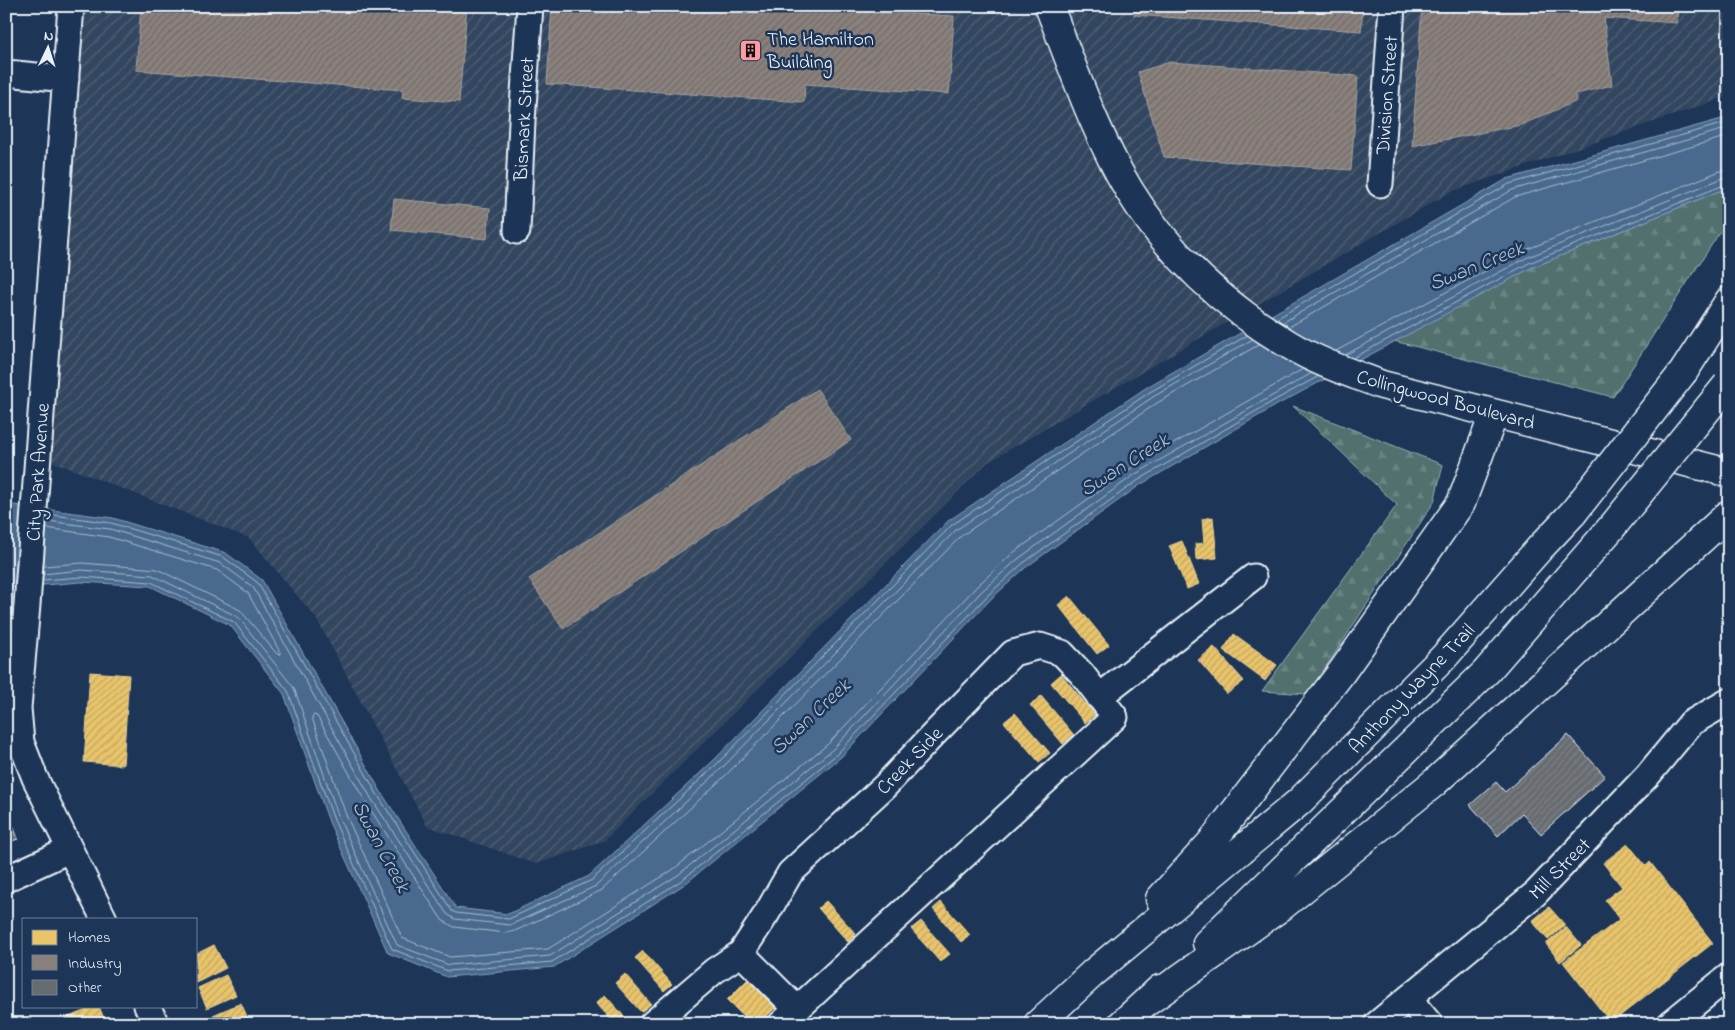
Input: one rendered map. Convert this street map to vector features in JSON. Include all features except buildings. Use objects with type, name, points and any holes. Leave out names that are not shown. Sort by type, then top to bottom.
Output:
[{"type":"main road","name":"Collingwood Boulevard","points":[[1049,6],[1094,120],[1129,191],[1178,254],[1226,301],[1289,344],[1345,371],[1382,385],[1729,473]]},
{"type":"main road","name":"Anthony Wayne Trail","points":[[1038,1024],[1093,973],[1299,802],[1443,658],[1573,513],[1684,371],[1729,301]]},
{"type":"main road","name":"Anthony Wayne Trail","points":[[1122,1024],[1148,1001],[1486,672],[1612,527],[1728,384]]},
{"type":"main road","points":[[1093,973],[1210,844],[1347,665],[1461,503],[1494,414]]},
{"type":"main road","points":[[1148,1001],[1282,906],[1435,782],[1729,514]]},
{"type":"street","name":"City Park Avenue","points":[[71,6],[18,708],[21,742],[35,778],[103,918]]},
{"type":"street","name":"Bismark Street","points":[[517,231],[530,6]]},
{"type":"street","name":"Division Street","points":[[1380,184],[1392,6]]},
{"type":"street","points":[[6,73],[66,79]]},
{"type":"street","points":[[1099,697],[1253,577]]},
{"type":"street","name":"Creek Side","points":[[652,1024],[714,971],[741,953],[768,913],[790,873],[885,786],[1013,653],[1040,646],[1062,653],[1115,717],[789,1016],[741,953]]},
{"type":"street","name":"Mill Street","points":[[1377,1024],[1536,893],[1648,775],[1691,723],[1729,701]]},
{"type":"street","points":[[6,879],[69,850]]},
{"type":"street","points":[[1670,1024],[1729,976]]},
{"type":"street","points":[[1409,999],[1430,1024]]},
{"type":"street","points":[[149,1008],[156,1024]]},
{"type":"shaded area","points":[[85,6],[1729,6],[1729,96],[1450,192],[988,462],[604,841],[536,864],[427,826],[316,618],[249,538],[51,461]]},
{"type":"green space","points":[[1729,187],[1729,218],[1613,397],[1394,341],[1531,268]]},
{"type":"green space","points":[[1293,406],[1443,465],[1434,502],[1308,694],[1262,691],[1397,505]]},
{"type":"water","name":"Swan Creek","points":[[1729,117],[1729,187],[1531,268],[1277,405],[1140,485],[1025,568],[991,599],[841,757],[685,884],[554,967],[447,977],[388,953],[329,822],[284,694],[230,625],[150,586],[81,582],[6,588],[6,504],[113,518],[226,553],[262,580],[381,792],[456,908],[508,914],[589,876],[713,761],[948,521],[1147,387],[1507,179]]},
{"type":"place","name":"The Hamilton Building","points":[[751,50]]}]
